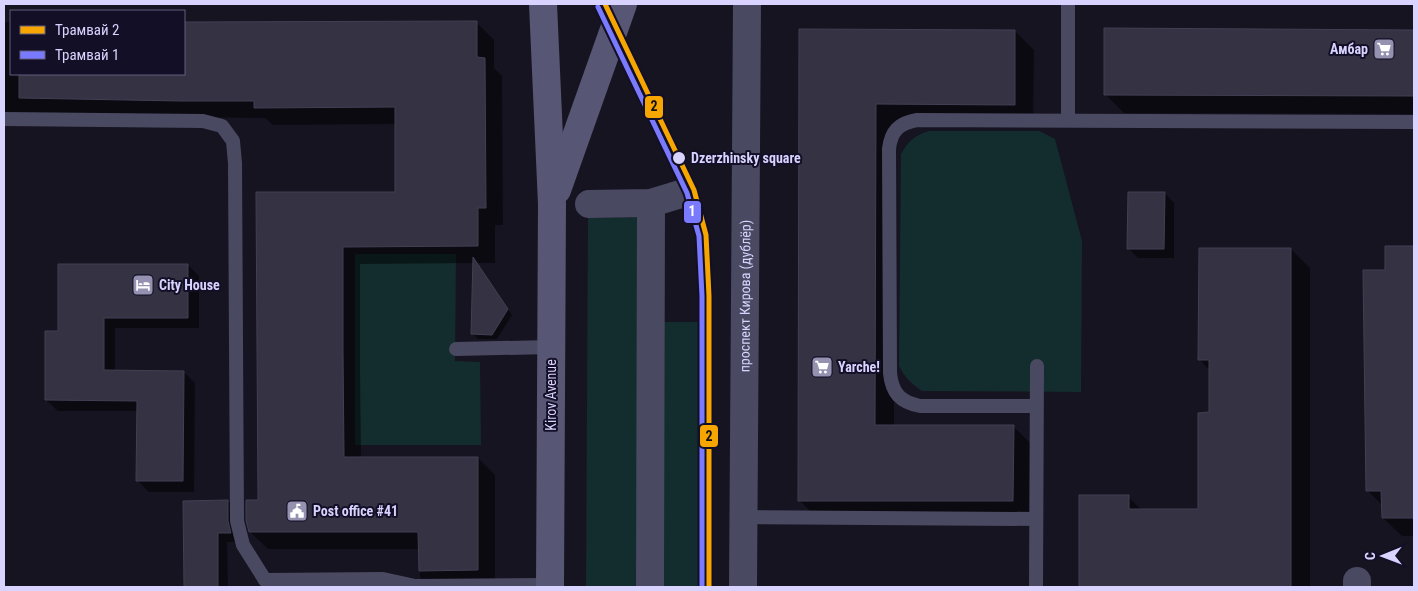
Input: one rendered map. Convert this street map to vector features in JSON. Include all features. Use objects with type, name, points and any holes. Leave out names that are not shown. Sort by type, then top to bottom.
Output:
[{"type":"main road","name":"Kirov Avenue","points":[[543,4],[552,204],[550,586]]},
{"type":"main road","name":"Kirov Avenue","points":[[552,204],[623,4]]},
{"type":"street","name":"проспект Кирова (дублёр)","points":[[743,587],[747,4]]},
{"type":"street","points":[[589,204],[651,203],[684,193]]},
{"type":"street","points":[[650,587],[651,203]]},
{"type":"lane","points":[[1068,4],[1068,120]]},
{"type":"lane","points":[[4,119],[203,121],[222,126],[233,141],[235,173],[237,521],[243,545],[263,583],[383,579],[397,585],[415,586],[550,586]]},
{"type":"lane","points":[[1036,406],[920,406],[910,404],[895,392],[891,383],[890,373],[889,149],[890,140],[900,126],[917,120],[1414,122]]},
{"type":"lane","points":[[456,349],[551,347]]},
{"type":"lane","points":[[1036,587],[1037,366]]},
{"type":"lane","points":[[743,517],[1036,519]]},
{"type":"green space","points":[[929,131],[1039,131],[1055,139],[1082,241],[1081,392],[922,391],[901,370],[899,366],[901,154],[912,139]]},
{"type":"green space","points":[[652,217],[651,322],[701,322],[699,587],[586,587],[588,218]]},
{"type":"green space","points":[[355,254],[456,254],[455,361],[480,362],[481,445],[355,445]]},
{"type":"building","points":[[477,21],[477,57],[485,58],[486,208],[478,208],[478,246],[343,247],[343,352],[344,457],[478,457],[478,570],[419,571],[418,532],[249,532],[246,520],[246,500],[258,500],[256,192],[395,192],[395,107],[254,108],[254,101],[19,98],[19,75],[185,75],[185,22]]},
{"type":"building","points":[[1104,28],[1414,30],[1414,96],[1104,95]]},
{"type":"building","points":[[799,29],[1015,30],[1015,105],[876,104],[875,425],[1014,425],[1013,501],[798,501]]},
{"type":"building","points":[[1128,192],[1165,192],[1164,249],[1127,249]]},
{"type":"building","points":[[1385,246],[1414,246],[1414,518],[1382,518],[1381,491],[1366,491],[1363,270],[1385,270]]},
{"type":"building","points":[[1199,248],[1291,248],[1291,587],[1079,587],[1079,495],[1129,495],[1129,509],[1198,509],[1198,413],[1209,412],[1209,360],[1198,360]]},
{"type":"building","points":[[473,257],[508,309],[492,335],[471,334]]},
{"type":"building","points":[[58,264],[188,264],[188,318],[104,318],[104,370],[184,371],[183,481],[136,481],[137,401],[45,400],[45,331],[58,331]]},
{"type":"building","points":[[228,500],[228,521],[231,533],[218,533],[218,587],[184,587],[183,501]]},
{"type":"tram line","name":"2","points":[[605,4],[694,190],[706,235],[709,296],[709,587]]},
{"type":"tram line","name":"1","points":[[598,7],[687,193],[699,236],[702,296],[702,587]]},
{"type":"place","name":"Амбар","points":[[1384,49]]},
{"type":"place","name":"Dzerzhinsky square","points":[[679,158]]},
{"type":"place","name":"City House","points":[[143,285]]},
{"type":"place","name":"Yarche!","points":[[822,367]]},
{"type":"place","name":"Post office #41","points":[[297,511]]}]
